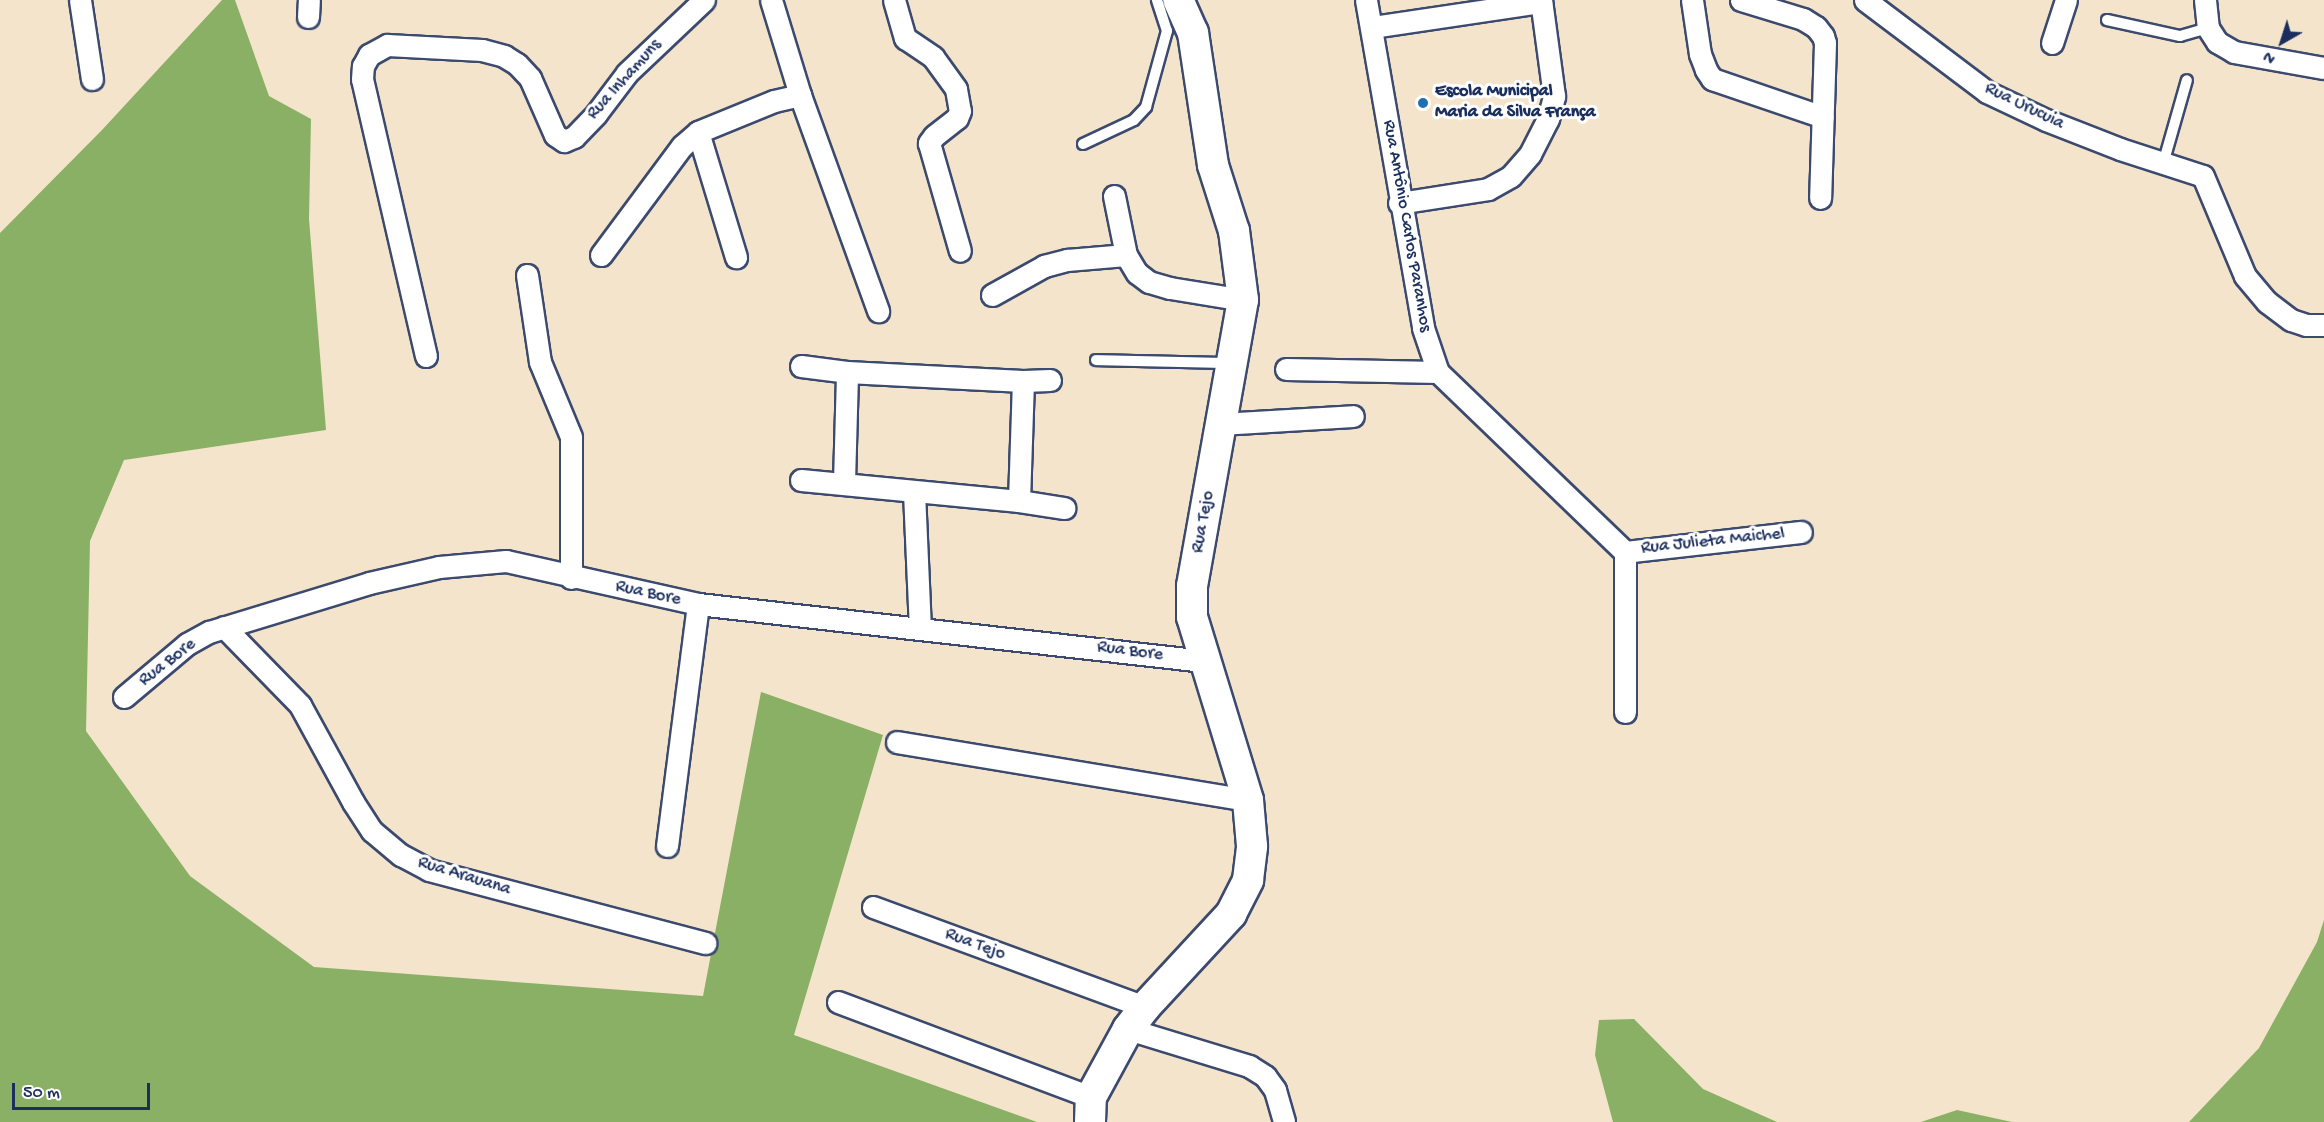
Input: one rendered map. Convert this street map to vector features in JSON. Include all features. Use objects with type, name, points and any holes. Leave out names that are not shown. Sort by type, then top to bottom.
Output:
[{"type":"street","points":[[80,0],[92,80]]},
{"type":"street","name":"Rua Inhamuns","points":[[426,356],[362,79],[363,66],[369,55],[387,45],[482,50],[504,56],[517,63],[530,78],[555,135],[564,141],[574,136],[596,114],[627,73],[704,0]]},
{"type":"street","points":[[771,0],[800,96],[878,311]]},
{"type":"street","points":[[894,0],[905,38],[933,57],[956,89],[960,111],[957,118],[934,136],[929,143],[960,251]]},
{"type":"street","name":"Rua Tejo","points":[[1090,1110],[1137,1018],[1231,914],[1248,880],[1252,846],[1248,800],[1192,617],[1192,585],[1244,300],[1234,231],[1213,165],[1193,33],[1178,0]]},
{"type":"street","name":"Rua Antônio Carlos Paranhos","points":[[1366,0],[1423,328],[1438,372],[1625,552]]},
{"type":"street","points":[[1692,0],[1701,54],[1706,70],[1712,79],[1823,117]]},
{"type":"street","points":[[1741,0],[1803,19],[1816,27],[1826,43],[1820,198]]},
{"type":"street","name":"Rua Urucuia","points":[[1865,0],[1987,92],[2056,124],[2163,164],[2203,176],[2245,276],[2267,303],[2291,320],[2306,325],[2324,325]]},
{"type":"street","points":[[2052,43],[2066,0]]},
{"type":"street","points":[[2205,0],[2208,28],[2217,42],[2234,52],[2324,68]]},
{"type":"street","points":[[1372,27],[1541,1],[1554,96],[1548,119],[1530,154],[1511,176],[1488,189],[1400,203]]},
{"type":"street","points":[[601,255],[682,146],[698,132],[774,101],[800,96]]},
{"type":"street","points":[[698,132],[736,257]]},
{"type":"street","points":[[1114,196],[1126,255],[1137,273],[1149,282],[1170,288],[1244,300]]},
{"type":"street","points":[[992,295],[1044,266],[1066,260],[1126,255]]},
{"type":"street","points":[[527,275],[540,362],[571,437],[572,578]]},
{"type":"street","points":[[801,366],[848,372],[1023,381],[1050,380]]},
{"type":"street","points":[[1286,369],[1438,372]]},
{"type":"street","points":[[844,482],[848,372]]},
{"type":"street","points":[[1019,501],[1023,381]]},
{"type":"street","points":[[1220,424],[1353,416]]},
{"type":"street","points":[[801,480],[844,482],[1064,508]]},
{"type":"street","points":[[914,492],[920,627]]},
{"type":"street","name":"Rua Julieta Maichel","points":[[1625,552],[1801,532]]},
{"type":"street","points":[[1625,552],[1625,712]]},
{"type":"street","name":"Rua Bore","points":[[124,698],[188,644],[224,627],[369,583],[439,567],[506,561],[572,578],[698,604],[920,627],[1204,661]]},
{"type":"street","points":[[668,846],[698,604]]},
{"type":"street","name":"Rua Arauana","points":[[224,627],[285,687],[300,705],[353,802],[372,831],[401,855],[429,870],[706,943]]},
{"type":"street","points":[[897,742],[1248,800]]},
{"type":"street","name":"Rua Tejo","points":[[873,907],[1137,1018]]},
{"type":"street","points":[[838,1002],[1090,1110]]},
{"type":"street","points":[[1137,1018],[1249,1066],[1265,1076],[1275,1090],[1284,1122]]},
{"type":"lane","points":[[1083,144],[1134,120],[1146,107],[1167,31],[1157,0]]},
{"type":"lane","points":[[2107,20],[2180,36],[2208,28]]},
{"type":"lane","points":[[2163,164],[2187,80]]},
{"type":"lane","points":[[1096,360],[1231,363]]},
{"type":"green space","points":[[222,0],[235,0],[269,96],[311,119],[309,219],[326,430],[124,460],[90,541],[86,731],[190,876],[314,967],[703,996],[761,692],[883,735],[794,1035],[1037,1122],[0,1122],[0,233],[102,130]]},
{"type":"green space","points":[[2324,920],[2324,1122],[2189,1122],[2259,1048],[2317,942]]},
{"type":"green space","points":[[1634,1019],[1703,1089],[1777,1122],[1613,1122],[1595,1055],[1599,1020]]},
{"type":"green space","points":[[1957,1110],[2012,1122],[1921,1122]]},
{"type":"place","name":"Escola Municipal Maria da Silva França","points":[[1423,103]]}]
